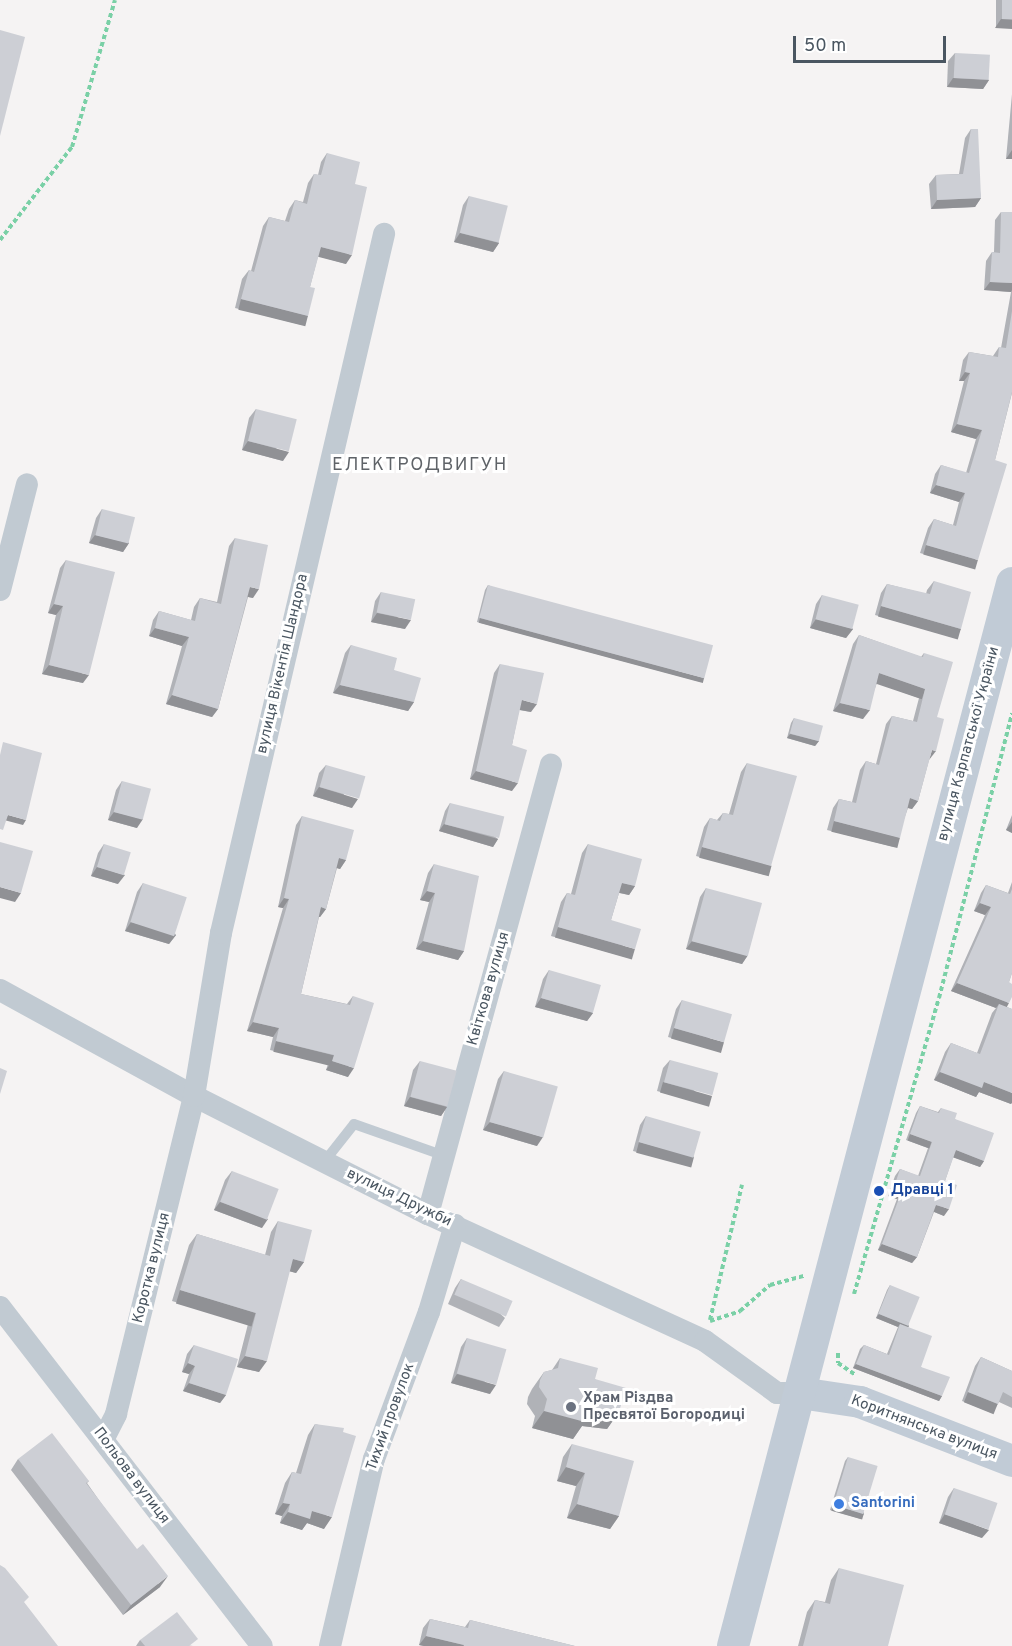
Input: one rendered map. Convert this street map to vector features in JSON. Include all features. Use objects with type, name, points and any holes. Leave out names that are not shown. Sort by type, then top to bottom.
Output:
[{"type":"main road","name":"вулиця Карпатської України","points":[[734,1646],[935,870],[1012,583]]},
{"type":"main road","name":"Коритнянська вулиця","points":[[800,1393],[860,1402],[1012,1461]]},
{"type":"street","name":"вулиця Вікентія Шандора","points":[[194,1096],[221,933],[384,234]]},
{"type":"street","points":[[0,590],[27,484]]},
{"type":"street","name":"Квіткова вулиця","points":[[428,1214],[442,1155],[551,765]]},
{"type":"street","name":"вулиця Дружби","points":[[0,990],[194,1096],[428,1214],[707,1331],[777,1393],[800,1393]]},
{"type":"street","name":"Коротка вулиця","points":[[104,1438],[116,1414],[194,1096]]},
{"type":"street","name":"Тихий провулок","points":[[330,1646],[374,1459],[433,1303],[455,1225]]},
{"type":"street","name":"Польова вулиця","points":[[0,1307],[104,1438],[262,1646]]},
{"type":"lane","points":[[324,1162],[354,1124],[442,1155]]},
{"type":"path","points":[[0,240],[72,147],[116,0]]},
{"type":"path","points":[[854,1296],[939,998],[1012,713]]},
{"type":"path","points":[[707,1331],[742,1185]]},
{"type":"path","points":[[707,1331],[740,1311],[770,1285],[805,1276],[830,1276]]},
{"type":"path","points":[[838,1348],[838,1363],[867,1382],[860,1402]]},
{"type":"building","points":[[1002,0],[1012,0],[1012,19],[1002,19]]},
{"type":"building","points":[[0,30],[25,37],[0,136]]},
{"type":"building","points":[[955,53],[990,55],[989,80],[954,78]]},
{"type":"building","points":[[971,129],[978,129],[981,198],[937,200],[936,175],[963,174]]},
{"type":"building","points":[[327,153],[360,162],[355,184],[367,187],[352,255],[321,247],[310,287],[315,288],[308,316],[241,299],[249,270],[254,272],[269,217],[289,222],[295,200],[307,204],[314,174],[321,175]]},
{"type":"building","points":[[469,196],[508,206],[499,243],[460,233]]},
{"type":"building","points":[[1001,212],[1012,212],[1012,283],[990,282],[992,252],[1000,253]]},
{"type":"building","points":[[1012,311],[1012,392],[995,460],[1007,464],[978,560],[926,545],[934,519],[956,526],[965,493],[936,485],[941,465],[969,473],[982,430],[957,424],[970,373],[965,372],[969,352],[998,357],[999,347],[1006,348]]},
{"type":"building","points":[[256,409],[297,419],[289,451],[248,441]]},
{"type":"building","points":[[102,509],[135,517],[128,543],[95,535]]},
{"type":"building","points":[[235,538],[268,545],[259,589],[250,587],[218,709],[172,695],[189,637],[155,628],[159,611],[195,621],[200,598],[221,604]]},
{"type":"building","points":[[66,560],[115,572],[89,675],[49,665],[63,606],[54,604]]},
{"type":"building","points":[[934,581],[971,592],[961,629],[881,606],[887,584],[930,594]]},
{"type":"building","points":[[488,585],[713,645],[704,678],[479,618]]},
{"type":"building","points":[[381,592],[415,599],[411,620],[377,613]]},
{"type":"building","points":[[822,595],[859,605],[852,629],[816,619]]},
{"type":"building","points":[[859,635],[923,657],[924,653],[953,662],[937,717],[944,719],[936,751],[932,750],[918,801],[910,798],[900,838],[834,821],[839,799],[856,803],[866,761],[879,765],[892,716],[917,722],[925,689],[879,673],[870,710],[840,703]]},
{"type":"building","points":[[351,645],[397,658],[394,670],[421,678],[414,702],[340,685]]},
{"type":"building","points":[[500,664],[544,673],[537,704],[522,700],[512,745],[527,750],[518,783],[476,771]]},
{"type":"building","points":[[794,718],[823,726],[819,741],[790,733]]},
{"type":"building","points":[[3,742],[42,753],[26,820],[8,815],[3,830],[0,829],[0,755]]},
{"type":"building","points":[[747,763],[797,776],[771,866],[702,847],[710,818],[720,821],[723,813],[733,815]]},
{"type":"building","points":[[326,765],[365,776],[359,798],[320,787]]},
{"type":"building","points":[[122,781],[151,789],[143,820],[114,812]]},
{"type":"building","points":[[450,803],[504,817],[499,838],[445,824]]},
{"type":"building","points":[[302,816],[354,830],[346,860],[339,858],[326,909],[321,907],[301,994],[350,1005],[353,996],[374,1003],[354,1068],[332,1061],[334,1055],[276,1041],[279,1028],[253,1022],[289,899],[284,898]]},
{"type":"building","points":[[0,842],[33,851],[21,893],[0,887]]},
{"type":"building","points":[[104,844],[131,852],[124,875],[97,867]]},
{"type":"building","points":[[588,844],[642,859],[635,886],[622,883],[611,920],[641,929],[635,949],[558,927],[567,893],[575,895]]},
{"type":"building","points":[[434,864],[479,876],[464,951],[423,941],[435,893],[427,891]]},
{"type":"building","points":[[143,883],[187,897],[174,936],[130,922]]},
{"type":"building","points":[[986,885],[1010,894],[1012,889],[1012,973],[1009,982],[1012,984],[1012,997],[1009,1003],[957,983],[991,907],[980,903]]},
{"type":"building","points":[[706,888],[762,903],[748,956],[692,941]]},
{"type":"building","points":[[549,970],[601,985],[593,1013],[541,998]]},
{"type":"building","points":[[682,1000],[732,1014],[724,1042],[674,1028]]},
{"type":"building","points":[[999,1004],[1012,1009],[1012,1093],[984,1082],[982,1088],[940,1072],[951,1043],[980,1054]]},
{"type":"building","points":[[670,1060],[718,1073],[712,1095],[664,1082]]},
{"type":"building","points":[[420,1061],[457,1071],[447,1107],[410,1097]]},
{"type":"building","points":[[0,1068],[7,1071],[0,1094]]},
{"type":"building","points":[[504,1071],[558,1086],[543,1137],[489,1122]]},
{"type":"building","points":[[920,1106],[939,1113],[941,1108],[957,1113],[955,1119],[994,1133],[984,1161],[956,1150],[945,1181],[957,1185],[949,1209],[936,1205],[917,1257],[882,1244],[901,1193],[893,1190],[900,1169],[920,1176],[932,1142],[910,1134]]},
{"type":"building","points":[[646,1116],[701,1132],[693,1158],[639,1142]]},
{"type":"building","points":[[232,1171],[279,1189],[267,1220],[220,1202]]},
{"type":"building","points":[[278,1221],[312,1230],[304,1262],[293,1259],[267,1361],[245,1356],[256,1313],[180,1290],[197,1234],[270,1256]]},
{"type":"building","points":[[461,1279],[513,1301],[506,1317],[454,1295]]},
{"type":"building","points":[[890,1285],[920,1297],[908,1326],[878,1314]]},
{"type":"building","points":[[900,1324],[932,1336],[921,1367],[950,1377],[942,1396],[856,1364],[864,1345],[889,1355]]},
{"type":"building","points":[[467,1338],[506,1349],[496,1385],[457,1374]]},
{"type":"building","points":[[194,1345],[238,1359],[226,1395],[189,1383],[195,1366],[188,1363]]},
{"type":"building","points":[[981,1357],[1012,1371],[1012,1397],[1003,1392],[998,1404],[968,1392]]},
{"type":"building","points":[[560,1358],[598,1368],[595,1379],[626,1388],[619,1412],[589,1409],[585,1422],[544,1411],[547,1399],[539,1387],[540,1380],[544,1372],[558,1368]]},
{"type":"building","points":[[315,1424],[344,1428],[343,1432],[356,1436],[332,1517],[312,1511],[310,1519],[288,1512],[290,1504],[283,1503],[292,1472],[301,1474]]},
{"type":"building","points":[[52,1433],[89,1481],[86,1483],[137,1549],[143,1544],[168,1576],[131,1605],[18,1459]]},
{"type":"building","points":[[572,1444],[634,1461],[619,1516],[577,1504],[585,1473],[566,1467]]},
{"type":"building","points":[[848,1457],[878,1466],[863,1514],[833,1505]]},
{"type":"building","points":[[954,1488],[997,1503],[988,1529],[945,1514]]},
{"type":"building","points":[[0,1565],[29,1597],[24,1602],[58,1646],[0,1646]]},
{"type":"building","points":[[839,1568],[904,1585],[888,1646],[803,1646],[815,1600],[830,1604]]},
{"type":"building","points":[[177,1612],[198,1639],[189,1646],[145,1646],[140,1640]]},
{"type":"building","points":[[430,1619],[468,1628],[470,1620],[575,1646],[464,1646],[426,1636]]},
{"type":"place","name":"Дравці 1","points":[[879,1191]]},
{"type":"place","name":"Храм Різдва Пресвятої Богородиці","points":[[571,1407]]},
{"type":"place","name":"Santorini","points":[[839,1504]]},
{"type":"district","name":"ЕЛЕКТРОДВИГУН","points":[[420,466]]}]
